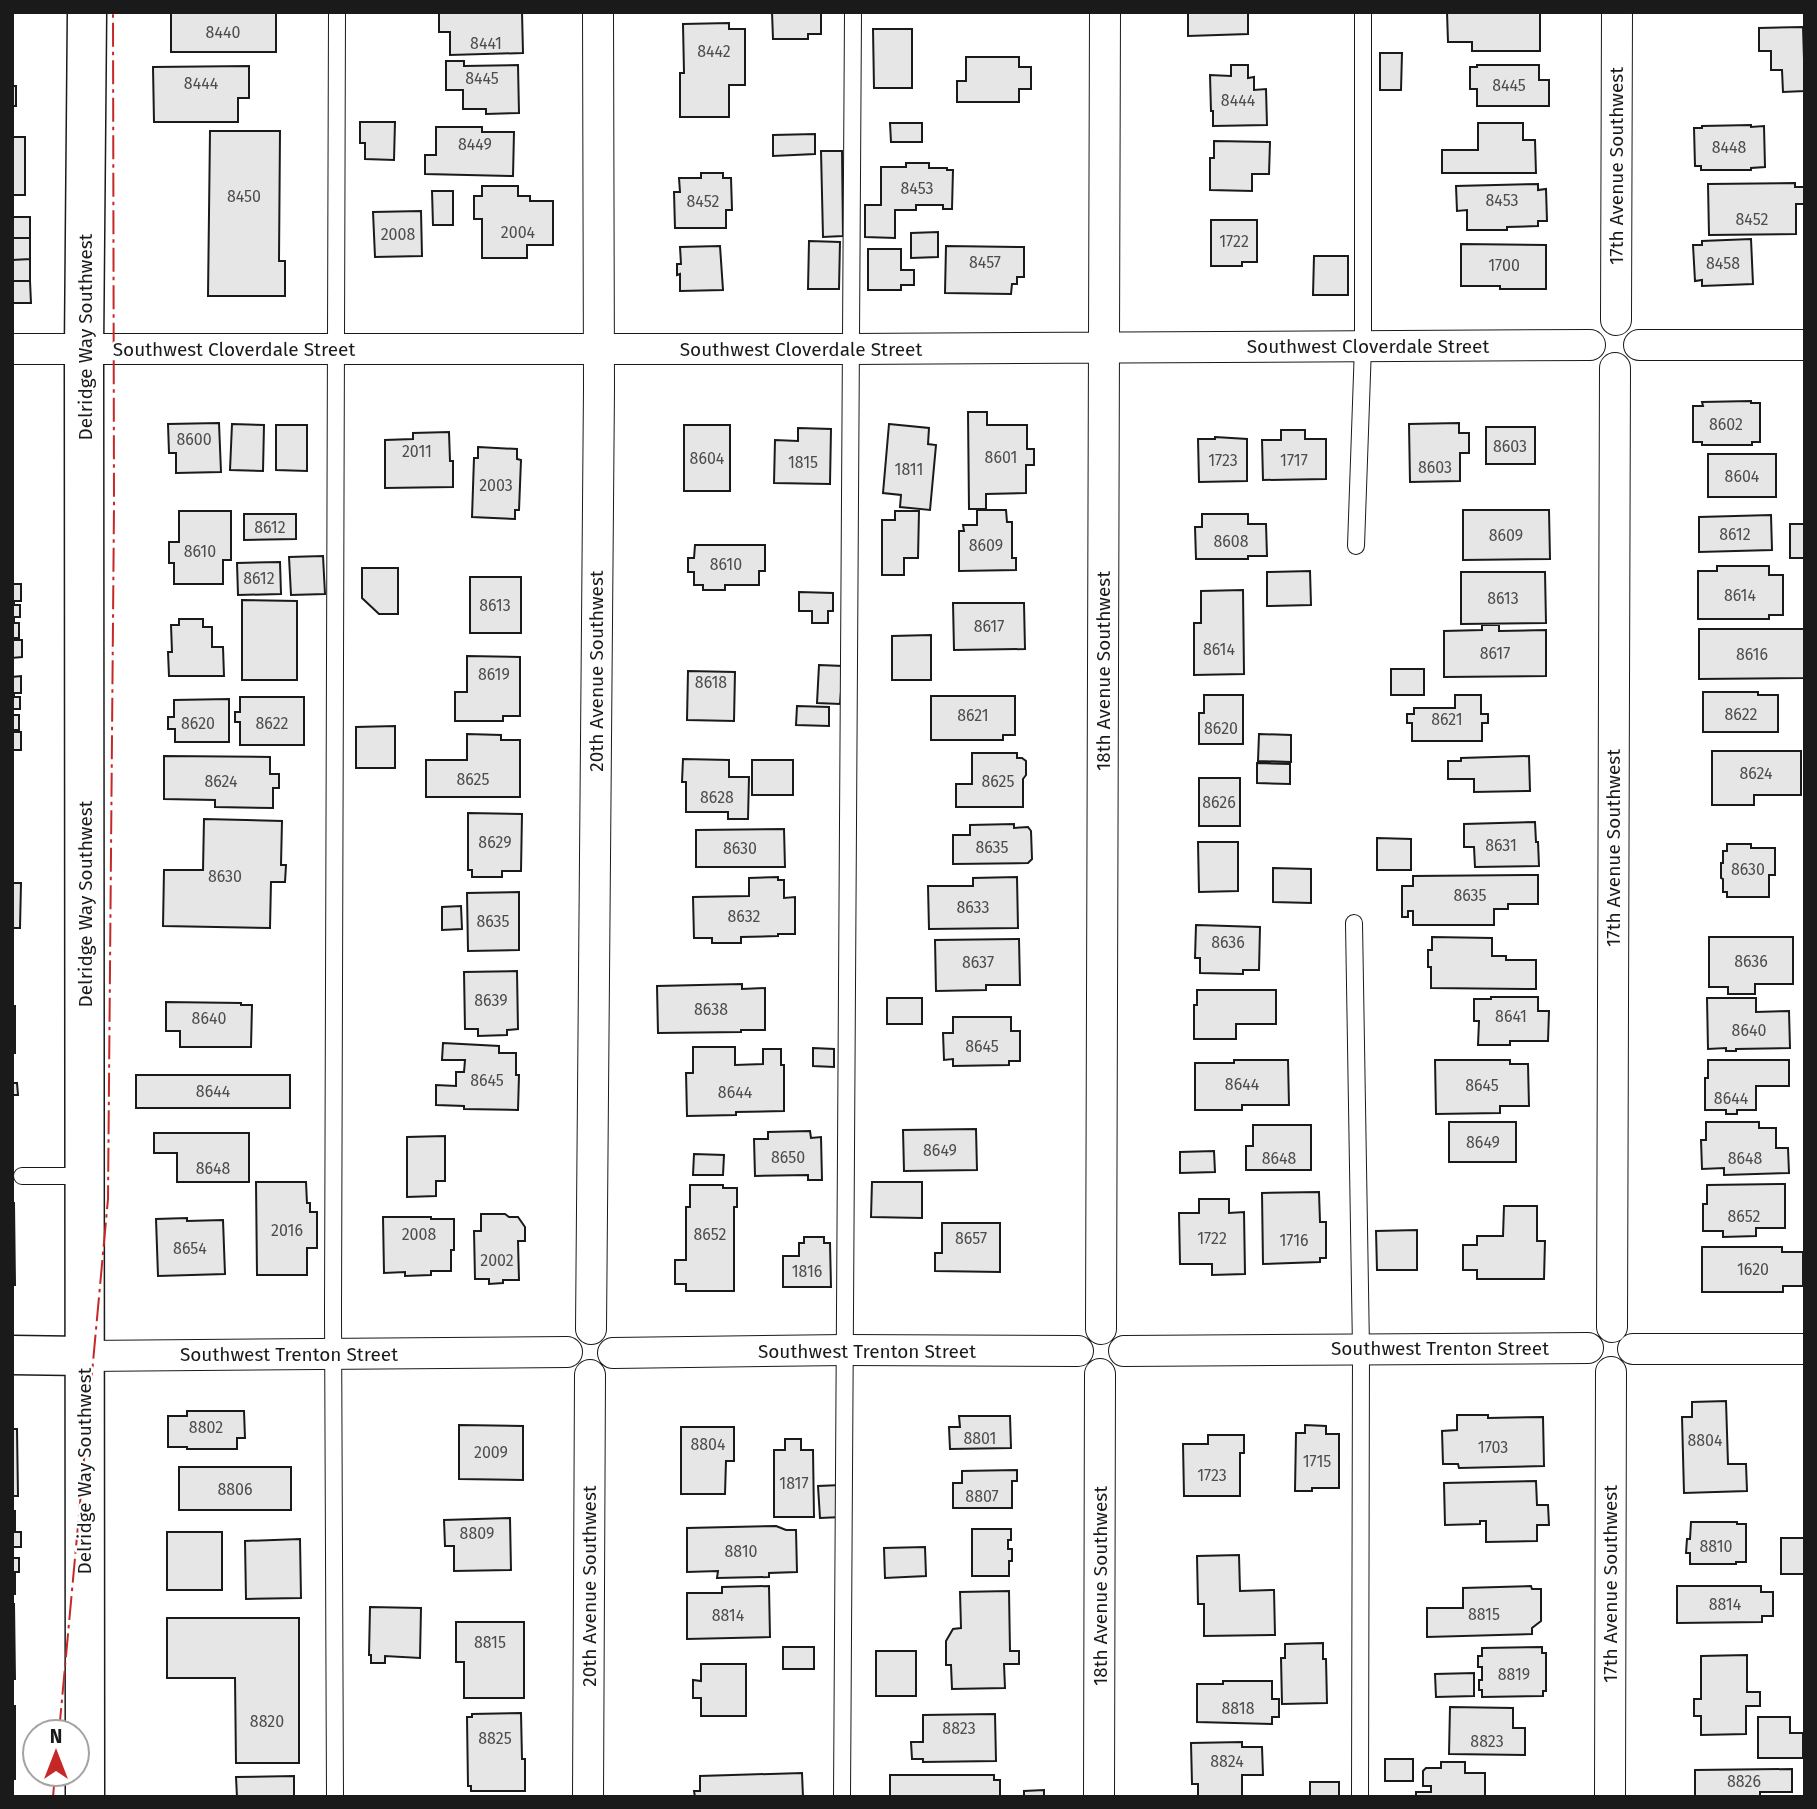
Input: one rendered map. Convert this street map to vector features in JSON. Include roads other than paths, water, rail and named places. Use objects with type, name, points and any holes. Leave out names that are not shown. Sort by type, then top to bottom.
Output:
[{"type":"main road","name":"Delridge Way Southwest","points":[[85,1797],[87,12]]},
{"type":"main road","name":"Southwest Trenton Street","points":[[12,1355],[85,1356]]},
{"type":"street","name":"20th Avenue Southwest","points":[[591,1329],[598,12]]},
{"type":"street","name":"18th Avenue Southwest","points":[[1101,1329],[1105,12]]},
{"type":"street","name":"17th Avenue Southwest","points":[[1616,320],[1617,12]]},
{"type":"street","points":[[1616,320],[1634,329],[1639,345],[1633,360],[1627,365],[1615,368],[1598,362],[1590,345],[1592,334],[1597,328],[1616,320]]},
{"type":"street","name":"Southwest Cloverdale Street","points":[[12,349],[852,349],[1590,345]]},
{"type":"street","points":[[1639,345],[1805,345]]},
{"type":"street","name":"17th Avenue Southwest","points":[[1612,1327],[1615,368]]},
{"type":"street","points":[[1612,1327],[1624,1331],[1633,1349],[1627,1365],[1621,1370],[1611,1372],[1600,1370],[1594,1365],[1590,1360],[1588,1348],[1595,1334],[1612,1327]]},
{"type":"street","points":[[591,1329],[606,1335],[613,1353],[607,1368],[590,1376],[571,1367],[567,1352],[568,1343],[573,1336],[591,1329]]},
{"type":"street","points":[[1101,1329],[1116,1334],[1124,1351],[1122,1362],[1111,1373],[1090,1371],[1080,1361],[1082,1340],[1086,1334],[1101,1329]]},
{"type":"street","name":"Southwest Trenton Street","points":[[1124,1351],[1588,1348]]},
{"type":"street","points":[[1633,1349],[1805,1349]]},
{"type":"street","name":"Southwest Trenton Street","points":[[613,1353],[1079,1351]]},
{"type":"street","name":"Southwest Trenton Street","points":[[85,1356],[567,1352]]},
{"type":"street","name":"17th Avenue Southwest","points":[[1610,1797],[1611,1372]]},
{"type":"street","name":"18th Avenue Southwest","points":[[1099,1797],[1100,1374]]},
{"type":"street","name":"20th Avenue Southwest","points":[[588,1797],[590,1376]]},
{"type":"lane","points":[[335,1797],[333,1354],[337,12]]},
{"type":"lane","points":[[842,1797],[853,12]]},
{"type":"lane","points":[[1356,546],[1363,346],[1363,12]]},
{"type":"lane","points":[[1354,923],[1361,1349],[1360,1797]]},
{"type":"lane","points":[[22,1176],[85,1176]]}]
